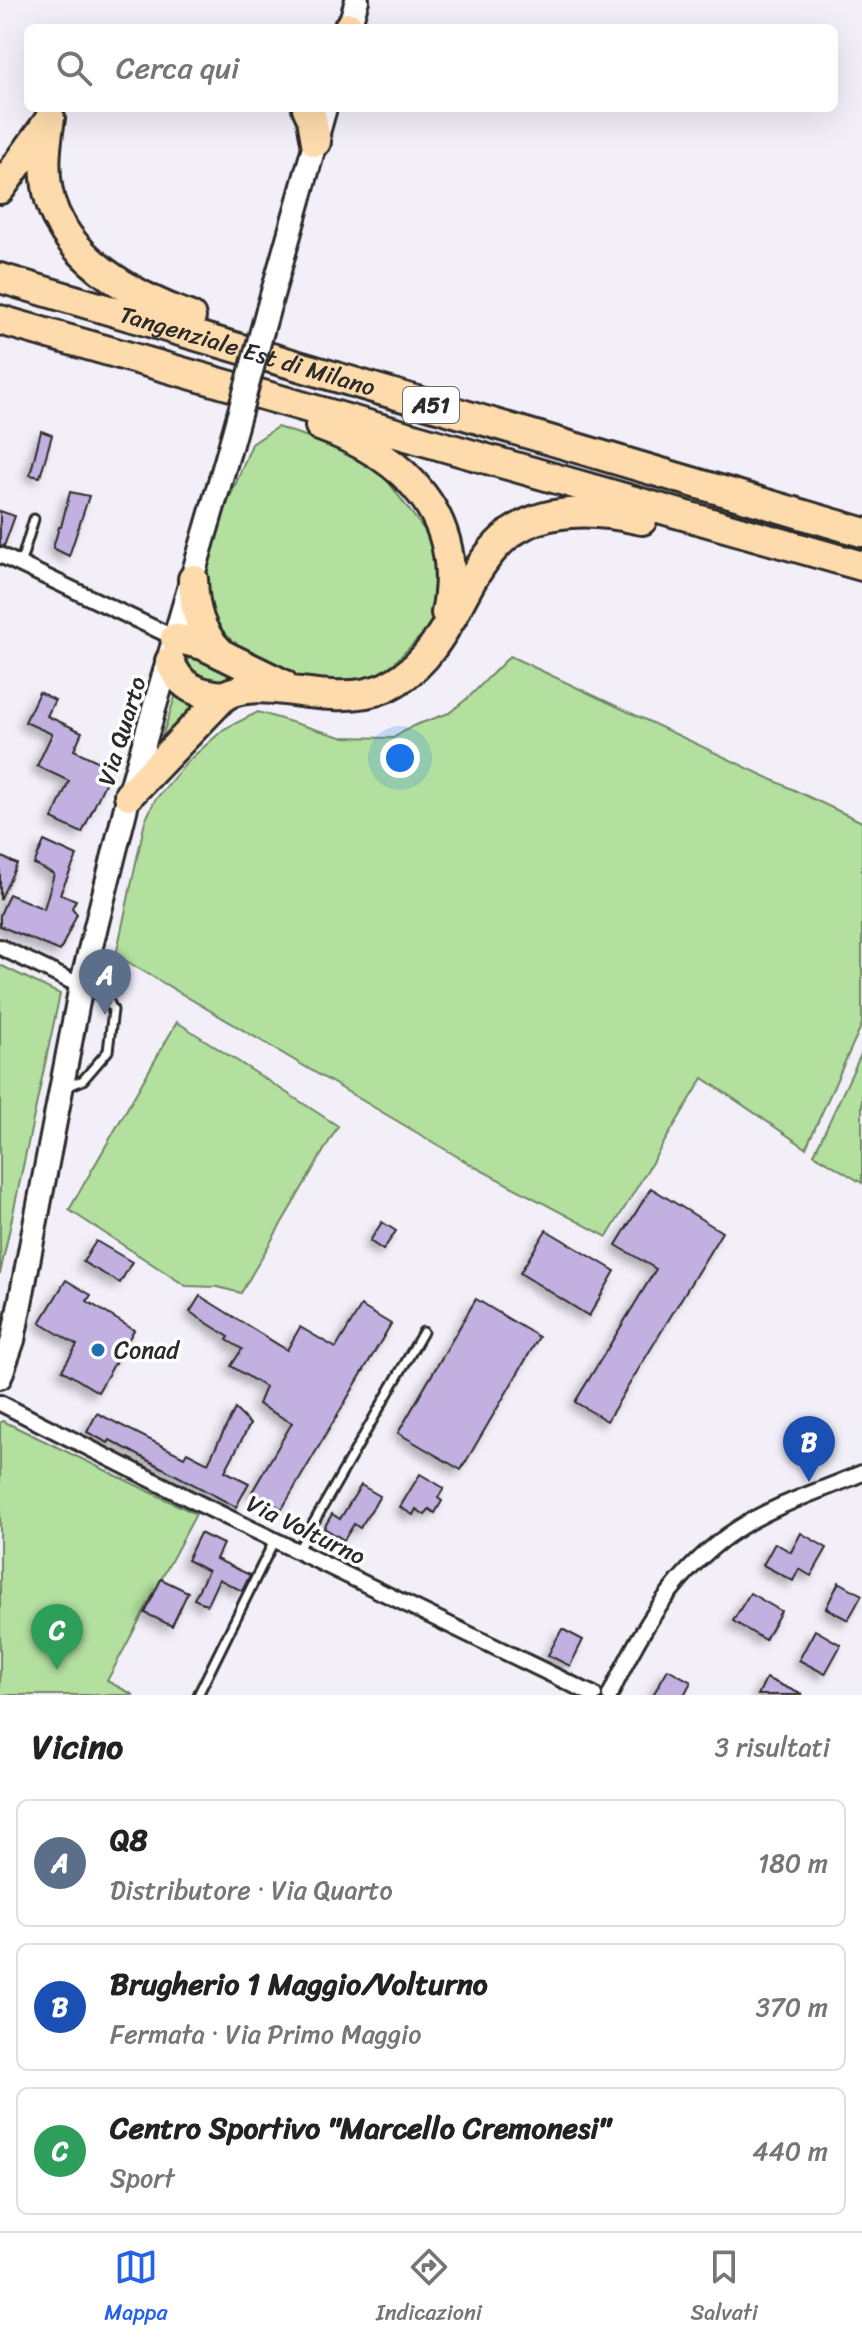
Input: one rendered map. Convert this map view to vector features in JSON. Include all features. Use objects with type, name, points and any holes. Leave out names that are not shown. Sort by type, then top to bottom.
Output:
[{"type":"highway","points":[[308,112],[316,142]]},
{"type":"highway","points":[[0,189],[53,113]]},
{"type":"highway","points":[[53,113],[45,157],[48,195],[60,223],[78,247],[107,273],[140,295],[285,362]]},
{"type":"highway","name":"Tangenziale Est di Milano","points":[[0,278],[857,529]]},
{"type":"highway","points":[[0,321],[165,378],[320,426],[378,455],[426,499],[445,535],[451,582],[439,640]]},
{"type":"highway","name":"Tangenziale Est di Milano","points":[[0,321],[862,566]]},
{"type":"highway","points":[[305,694],[191,641],[172,650],[175,674],[186,686],[205,694],[224,696],[248,688],[305,694],[346,696],[385,687],[416,667],[439,640],[467,588],[497,545],[520,529],[566,513],[589,511],[617,514],[731,543],[862,566]]},
{"type":"highway","points":[[193,579],[197,616],[210,641],[225,657]]},
{"type":"highway","points":[[129,795],[224,696]]},
{"type":"street","points":[[350,24],[357,0]]},
{"type":"street","name":"Via Quarto","points":[[0,1377],[13,1340],[81,986],[129,795],[324,112]]},
{"type":"street","points":[[0,555],[172,650]]},
{"type":"street","points":[[0,947],[81,986]]},
{"type":"street","name":"Via Volturno","points":[[0,1403],[594,1695]]},
{"type":"street","points":[[610,1695],[653,1614],[694,1562],[740,1528],[764,1515],[862,1473]]},
{"type":"lane","points":[[20,565],[34,519]]},
{"type":"lane","points":[[61,1090],[83,1080],[108,1051],[113,1010],[108,1000],[81,986]]},
{"type":"lane","points":[[298,1550],[423,1332]]},
{"type":"lane","points":[[198,1695],[275,1539]]},
{"type":"green space","points":[[277,427],[374,463],[440,551],[442,593],[432,625],[394,663],[372,678],[349,684],[316,682],[282,673],[235,650],[210,626],[204,589],[212,541],[252,444]]},
{"type":"green space","points":[[189,654],[247,679],[211,689],[190,669]]},
{"type":"green space","points":[[510,656],[862,822],[862,1024],[806,1148],[703,1078],[607,1237],[475,1167],[116,955],[145,821],[155,800],[188,761],[224,729],[258,712],[341,737],[393,738],[413,726],[449,713]]},
{"type":"green space","points":[[177,691],[203,705],[156,755]]},
{"type":"green space","points":[[0,965],[60,994],[0,1274]]},
{"type":"green space","points":[[177,1022],[338,1126],[241,1293],[217,1287],[186,1286],[69,1210]]},
{"type":"green space","points":[[862,1052],[862,1183],[814,1154]]},
{"type":"green space","points":[[3,1421],[196,1514],[107,1681],[134,1695],[0,1695],[0,1423]]},
{"type":"building","points":[[41,431],[52,435],[40,477],[30,475]]},
{"type":"building","points":[[70,492],[89,496],[69,556],[53,548]]},
{"type":"building","points":[[0,511],[15,516],[4,546],[0,545]]},
{"type":"building","points":[[39,692],[55,700],[47,716],[82,732],[74,750],[112,768],[82,833],[52,819],[69,781],[37,766],[52,734],[25,722]]},
{"type":"building","points":[[44,841],[77,856],[60,894],[76,900],[72,908],[77,914],[60,951],[0,926],[0,915],[9,894],[44,909],[54,874],[34,864]]},
{"type":"building","points":[[0,856],[17,864],[0,900]]},
{"type":"building","points":[[651,1188],[722,1232],[607,1421],[575,1402],[656,1269],[616,1245]]},
{"type":"building","points":[[382,1222],[396,1231],[383,1250],[370,1241]]},
{"type":"building","points":[[546,1230],[615,1271],[589,1316],[520,1273]]},
{"type":"building","points":[[96,1241],[132,1262],[120,1283],[83,1262]]},
{"type":"building","points":[[66,1280],[91,1295],[87,1301],[134,1330],[98,1392],[62,1370],[77,1345],[40,1323]]},
{"type":"building","points":[[200,1296],[287,1350],[300,1327],[336,1348],[361,1306],[391,1324],[282,1509],[252,1492],[292,1423],[258,1404],[265,1387],[231,1366],[242,1349],[190,1312]]},
{"type":"building","points":[[476,1299],[539,1337],[461,1470],[398,1433]]},
{"type":"building","points":[[235,1409],[250,1424],[225,1471],[249,1483],[236,1507],[110,1440],[108,1443],[87,1432],[97,1413],[184,1457],[187,1452],[208,1463]]},
{"type":"building","points":[[420,1474],[444,1488],[438,1498],[442,1501],[435,1513],[429,1509],[425,1515],[416,1509],[413,1515],[400,1507]]},
{"type":"building","points":[[361,1485],[380,1496],[360,1528],[354,1524],[344,1540],[324,1528],[332,1514],[340,1519]]},
{"type":"building","points":[[200,1533],[223,1544],[216,1559],[250,1575],[242,1591],[219,1579],[207,1605],[194,1599],[208,1571],[187,1560]]},
{"type":"building","points":[[801,1533],[827,1548],[811,1576],[799,1569],[793,1581],[763,1565],[775,1543],[791,1552]]},
{"type":"building","points":[[161,1579],[188,1592],[172,1626],[145,1613]]},
{"type":"building","points":[[839,1582],[862,1595],[848,1620],[826,1608]]},
{"type":"building","points":[[750,1593],[781,1611],[765,1640],[733,1621]]},
{"type":"building","points":[[562,1629],[583,1640],[570,1666],[548,1655]]},
{"type":"building","points":[[815,1630],[841,1645],[825,1674],[799,1660]]},
{"type":"building","points":[[668,1669],[691,1682],[684,1695],[653,1695]]},
{"type":"building","points":[[766,1678],[803,1695],[758,1695]]},
{"type":"place","name":"Q8","points":[[105,1015]]},
{"type":"place","name":"Conad","points":[[98,1350]]},
{"type":"place","name":"Brugherio 1 Maggio/Volturno","points":[[809,1482]]},
{"type":"place","name":"Centro Sportivo \"Marcello Cremonesi\"","points":[[57,1670]]}]
